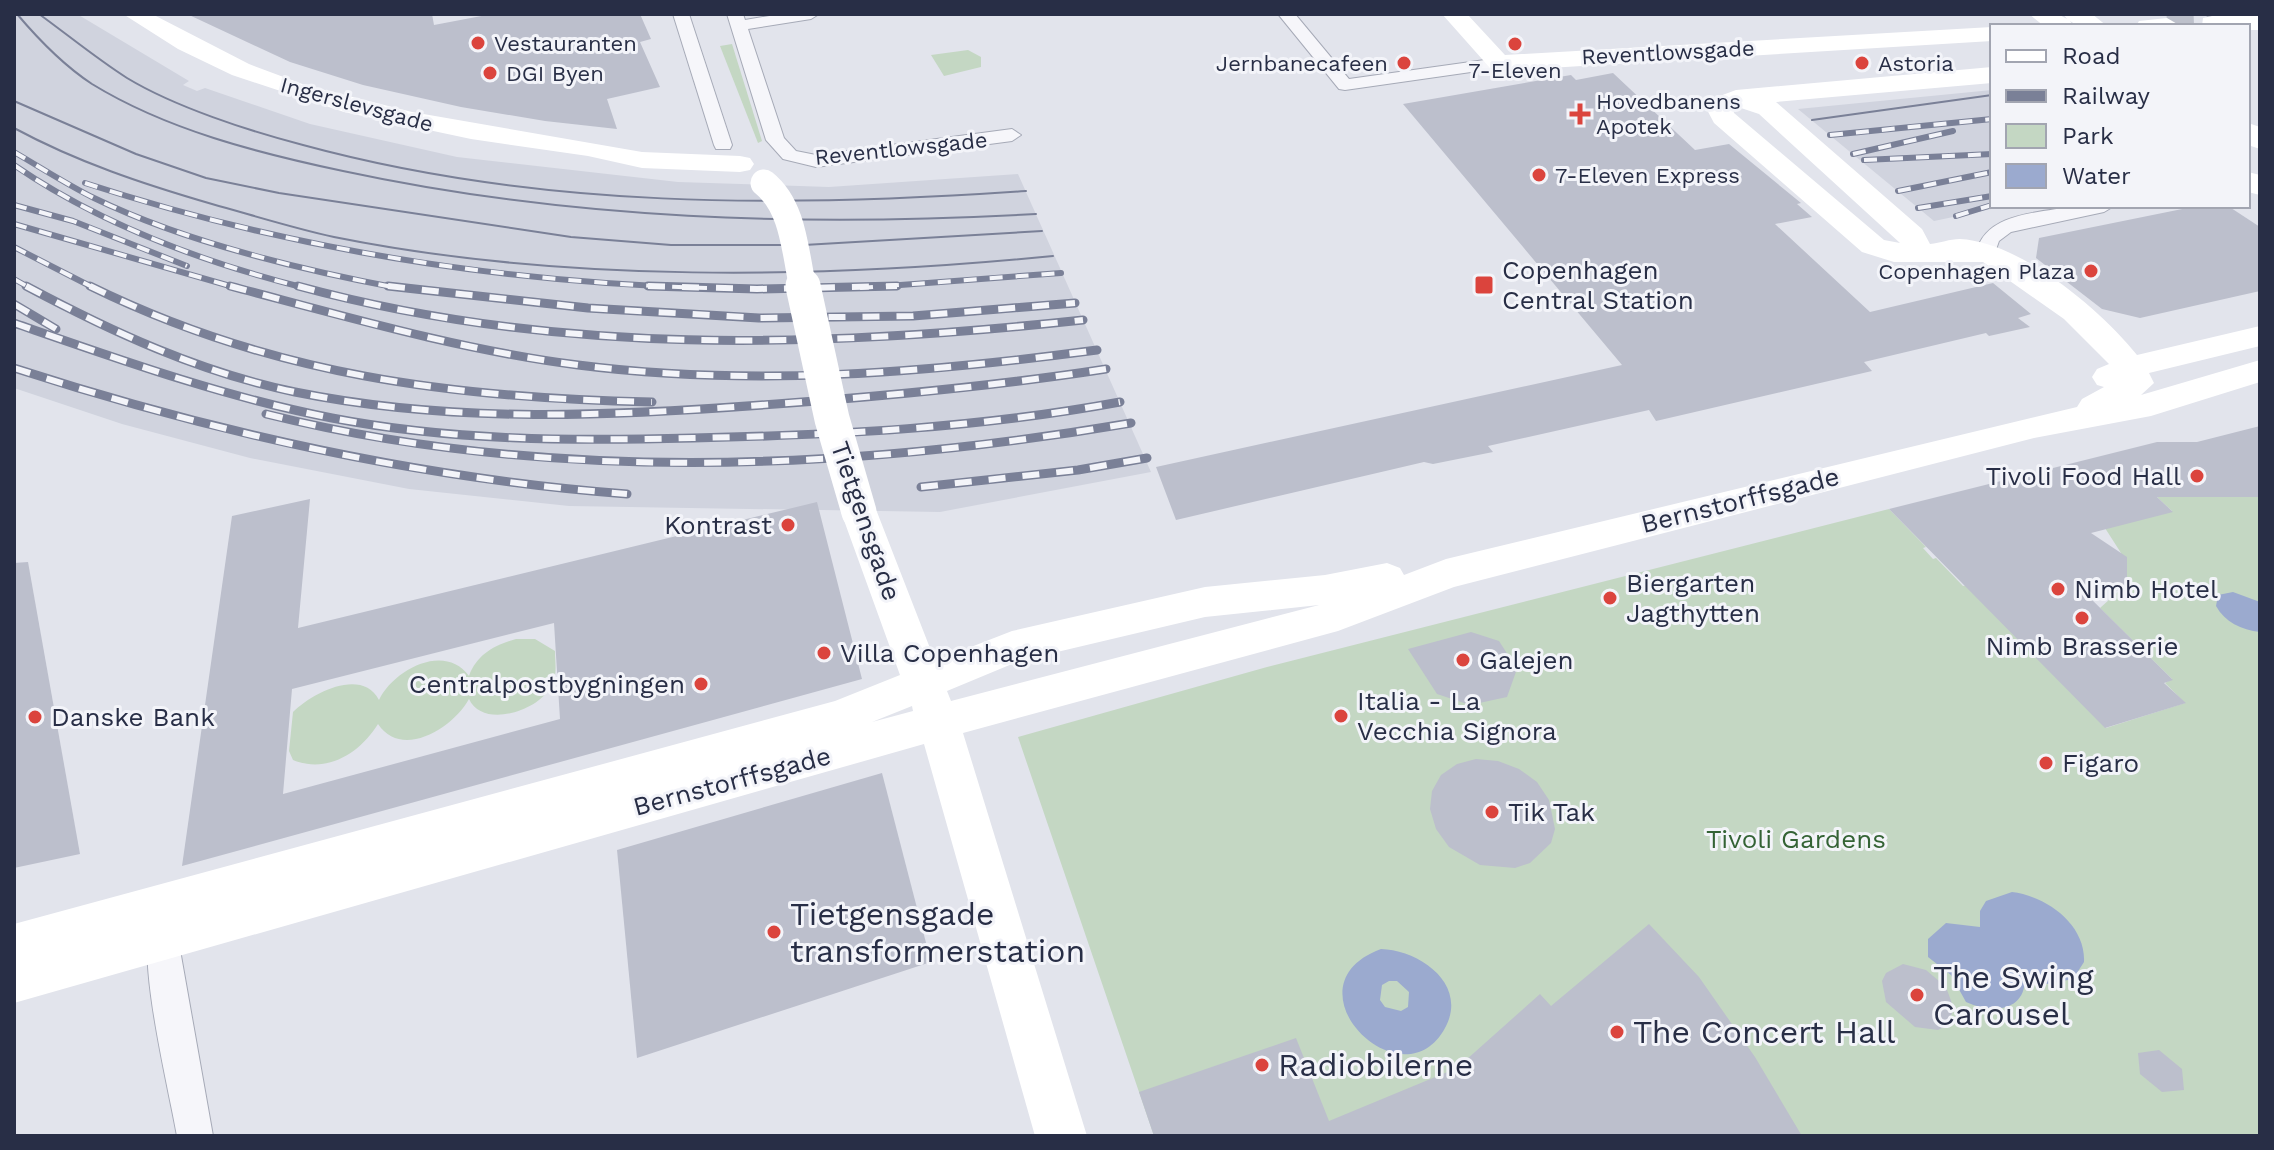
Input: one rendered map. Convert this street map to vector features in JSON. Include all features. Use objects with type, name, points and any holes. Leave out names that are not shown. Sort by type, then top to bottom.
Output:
[{"type":"street","name":"Ingerslevsgade","points":[[135,14],[171,36],[238,68],[320,97],[462,131],[664,162],[732,154]]},
{"type":"street","points":[[681,14],[732,154]]},
{"type":"street","points":[[737,20],[811,14]]},
{"type":"street","name":"Reventlowsgade","points":[[1286,14],[1345,85],[1499,63],[1990,34]]},
{"type":"street","points":[[1454,14],[1499,63]]},
{"type":"street","points":[[1975,14],[2010,24]]},
{"type":"street","name":"Reventlowsgade","points":[[737,20],[775,140],[790,155],[830,160],[1012,135]]},
{"type":"street","points":[[2212,23],[2260,23]]},
{"type":"street","points":[[1990,75],[1736,98],[1718,106],[1723,117],[1869,244],[1889,253],[1908,244],[1983,253],[2007,264],[2098,331],[2131,367],[2137,378],[2134,387],[2071,419]]},
{"type":"street","name":"Tietgensgade","points":[[732,154],[764,183],[786,211],[832,419],[859,512],[933,704],[1061,1136]]},
{"type":"street","points":[[1983,253],[1989,239],[2004,227],[2094,208]]},
{"type":"street","name":"Bernstorffsgade","points":[[2034,426],[2065,397],[2131,367],[2260,336]]},
{"type":"street","name":"Bernstorffsgade","points":[[14,980],[164,922],[933,704],[1338,616],[1446,574],[2034,426],[2151,405],[2260,371]]},
{"type":"street","points":[[164,922],[195,1136]]},
{"type":"street","name":"Bernstorffsgade","points":[[14,947],[164,922]]},
{"type":"shaded area","points":[[14,14],[77,14],[189,81],[183,85],[197,91],[205,88],[310,124],[457,157],[678,182],[829,187],[1018,174],[1151,472],[940,512],[569,506],[409,489],[250,458],[122,424],[14,388]]},
{"type":"shaded area","points":[[1990,90],[1990,208],[1996,208],[1934,221],[1798,109]]},
{"type":"green space","points":[[732,44],[762,141],[758,143],[720,46]]},
{"type":"green space","points":[[968,50],[981,57],[981,67],[944,76],[931,55]]},
{"type":"green space","name":"Tivoli Gardens","points":[[2157,497],[2260,497],[2260,1136],[1154,1136],[1018,737],[1267,667],[1889,509],[1926,547],[1923,548],[1933,559],[1936,558],[1963,586],[1982,582],[2106,728],[2185,703],[2165,683],[2172,679],[2100,608],[2120,590],[2121,553],[2105,528],[2172,511]]},
{"type":"green space","points":[[516,639],[535,639],[555,651],[553,684],[534,704],[497,715],[476,708],[469,699],[451,720],[426,736],[413,740],[400,739],[388,734],[378,724],[362,744],[342,758],[318,764],[293,760],[289,751],[293,712],[312,697],[349,684],[371,690],[379,700],[407,670],[434,661],[447,661],[459,666],[469,676],[472,668],[488,652]]},
{"type":"water","points":[[2233,592],[2260,602],[2260,632],[2234,624],[2220,612],[2216,606],[2218,595]]},
{"type":"water","points":[[2012,892],[2038,899],[2062,914],[2078,936],[2084,962],[2073,979],[2047,984],[2025,977],[2020,997],[2006,1007],[1976,1006],[1966,1002],[1951,975],[1928,957],[1928,939],[1946,923],[1980,927],[1980,911],[1986,901]]},
{"type":"water","points":[[1381,949],[1396,951],[1424,963],[1436,972],[1450,997],[1451,1012],[1445,1028],[1426,1049],[1403,1054],[1379,1047],[1359,1032],[1346,1011],[1343,988],[1353,966]],"holes":[[[1397,981],[1409,992],[1408,1007],[1401,1011],[1385,1007],[1380,1000],[1382,985]]]},
{"type":"building","name":"DGI Byen","points":[[187,14],[432,14],[434,25],[492,14],[640,14],[651,39],[640,42],[660,87],[607,99],[617,129],[545,121],[461,107],[363,85],[290,62]]},
{"type":"building","name":"Copenhagen Central Station","points":[[1613,73],[1695,150],[1729,144],[1801,203],[1797,204],[1812,217],[1775,224],[1870,312],[1993,283],[2031,314],[2018,318],[2030,327],[1989,336],[1986,333],[1864,362],[1872,371],[1656,421],[1649,410],[1488,446],[1493,452],[1433,464],[1424,462],[1176,520],[1156,467],[1622,365],[1403,104],[1571,75],[1576,80]]},
{"type":"building","points":[[2187,208],[2231,208],[2260,227],[2260,291],[2140,318],[2102,309],[2036,258],[2039,238]]},
{"type":"building","name":"Nimb Hotel","points":[[2260,426],[2260,497],[2157,497],[2173,512],[2091,533],[2127,557],[2127,591],[2081,589],[2173,680],[2164,683],[2186,703],[2105,728],[1889,509],[2157,442],[2197,442]]},
{"type":"building","name":"Centralpostbygningen","points":[[310,499],[298,628],[817,502],[862,679],[182,866],[232,516]],"holes":[[[554,623],[560,719],[283,794],[292,689]]]},
{"type":"building","name":"Danske Bank","points":[[28,562],[80,854],[14,868],[14,563]]},
{"type":"building","name":"Galejen","points":[[1471,632],[1499,641],[1517,669],[1507,697],[1470,705],[1437,694],[1408,649]]},
{"type":"building","name":"Tik Tak","points":[[1476,759],[1498,761],[1519,769],[1537,782],[1549,800],[1555,829],[1551,843],[1530,863],[1515,868],[1480,865],[1449,847],[1436,829],[1430,809],[1432,791],[1441,775],[1457,764]]},
{"type":"building","name":"Tietgensgade transformerstation","points":[[882,773],[931,962],[637,1058],[617,850]]},
{"type":"building","name":"The Concert Hall","points":[[1649,924],[1699,977],[1755,1057],[1802,1136],[1154,1136],[1139,1092],[1296,1038],[1329,1121],[1457,1068],[1540,994],[1551,1006]]},
{"type":"building","name":"The Swing Carousel","points":[[1903,964],[1926,970],[1946,987],[1954,1009],[1946,1026],[1938,1030],[1915,1027],[1886,1002],[1882,981],[1886,973]]},
{"type":"building","points":[[2159,1050],[2182,1069],[2184,1090],[2162,1092],[2140,1074],[2138,1053]]},
{"type":"tunnel","points":[[2190,24],[2212,23]]},
{"type":"tram line","points":[[17,14],[71,69],[121,100],[214,138],[343,171],[515,200],[688,216],[862,220],[1036,214]]},
{"type":"tram line","points":[[39,14],[127,78],[167,99],[213,117],[303,145],[392,166],[481,182],[571,192],[753,201],[935,197],[1026,191]]},
{"type":"tram line","points":[[1812,120],[1990,95]]},
{"type":"tram line","points":[[14,101],[136,154],[206,178],[279,193],[571,237],[671,245],[804,245],[1042,231]]},
{"type":"tram line","points":[[14,128],[86,162],[136,180],[273,221],[334,237],[510,263],[692,272],[784,272],[965,264],[1053,256]]},
{"type":"railway","points":[[1830,135],[1990,119]]},
{"type":"railway","points":[[1853,154],[1953,131]]},
{"type":"railway","points":[[14,152],[94,198],[165,228],[283,263],[389,286]]},
{"type":"railway","points":[[1864,160],[1990,154]]},
{"type":"railway","points":[[14,165],[82,206],[154,239],[229,267],[305,288]]},
{"type":"railway","points":[[1898,191],[1990,172]]},
{"type":"railway","points":[[85,183],[237,226],[392,258],[549,278],[691,287]]},
{"type":"railway","points":[[1918,208],[1990,196]]},
{"type":"railway","points":[[14,205],[73,221],[187,266]]},
{"type":"railway","points":[[1956,216],[1990,206]]},
{"type":"railway","points":[[14,224],[230,286]]},
{"type":"railway","points":[[14,247],[91,286]]},
{"type":"railway","points":[[883,286],[1061,273]]},
{"type":"railway","points":[[14,279],[30,288]]},
{"type":"railway","points":[[26,286],[157,349],[259,384],[354,402],[414,409],[534,414],[655,412],[858,398],[1106,369]]},
{"type":"railway","points":[[91,286],[226,341],[295,361],[364,376],[505,395],[652,402]]},
{"type":"railway","points":[[230,286],[490,351],[643,372],[773,376],[902,371],[1097,350]]},
{"type":"railway","points":[[230,286],[237,288]]},
{"type":"railway","points":[[298,286],[395,309],[492,325],[590,335],[688,340],[886,336],[1083,320]]},
{"type":"railway","points":[[389,286],[588,308],[759,318],[913,316],[1075,303]]},
{"type":"railway","points":[[389,286],[398,288]]},
{"type":"railway","points":[[648,286],[691,287]]},
{"type":"railway","points":[[691,287],[883,286]]},
{"type":"railway","points":[[860,288],[883,286]]},
{"type":"railway","points":[[883,286],[897,286]]},
{"type":"railway","points":[[691,287],[707,288]]},
{"type":"railway","points":[[14,304],[56,329]]},
{"type":"railway","points":[[14,323],[251,399],[377,426],[467,435],[603,439],[854,432],[961,424],[1120,402]]},
{"type":"railway","points":[[14,368],[165,413],[317,449],[470,477],[627,494]]},
{"type":"railway","points":[[266,414],[372,436],[480,452],[589,460],[698,463],[807,460],[916,452],[1131,423]]},
{"type":"railway","points":[[921,487],[1078,470],[1147,458]]},
{"type":"place","name":"Vestauranten","points":[[478,43]]},
{"type":"place","name":"7-Eleven","points":[[1515,44]]},
{"type":"place","name":"Jernbanecafeen","points":[[1404,63]]},
{"type":"place","name":"Astoria","points":[[1862,63]]},
{"type":"place","name":"DGI Byen","points":[[490,73]]},
{"type":"place","name":"Hovedbanens Apotek","points":[[1580,114]]},
{"type":"place","name":"7-Eleven Express","points":[[1539,175]]},
{"type":"place","name":"Copenhagen Plaza","points":[[2091,271]]},
{"type":"place","name":"Copenhagen Central Station","points":[[1484,285]]},
{"type":"place","name":"Tivoli Food Hall","points":[[2197,476]]},
{"type":"place","name":"Kontrast","points":[[788,525]]},
{"type":"place","name":"Nimb Hotel","points":[[2058,589]]},
{"type":"place","name":"Biergarten Jagthytten","points":[[1610,598]]},
{"type":"place","name":"Nimb Brasserie","points":[[2082,618]]},
{"type":"place","name":"Villa Copenhagen","points":[[824,653]]},
{"type":"place","name":"Galejen","points":[[1463,660]]},
{"type":"place","name":"Centralpostbygningen","points":[[701,684]]},
{"type":"place","name":"Italia - La Vecchia Signora","points":[[1341,716]]},
{"type":"place","name":"Danske Bank","points":[[35,717]]},
{"type":"place","name":"Figaro","points":[[2046,763]]},
{"type":"place","name":"Tik Tak","points":[[1492,812]]},
{"type":"place","name":"Tietgensgade transformerstation","points":[[774,932]]},
{"type":"place","name":"The Swing Carousel","points":[[1917,995]]},
{"type":"place","name":"The Concert Hall","points":[[1617,1032]]},
{"type":"place","name":"Radiobilerne","points":[[1262,1065]]}]
